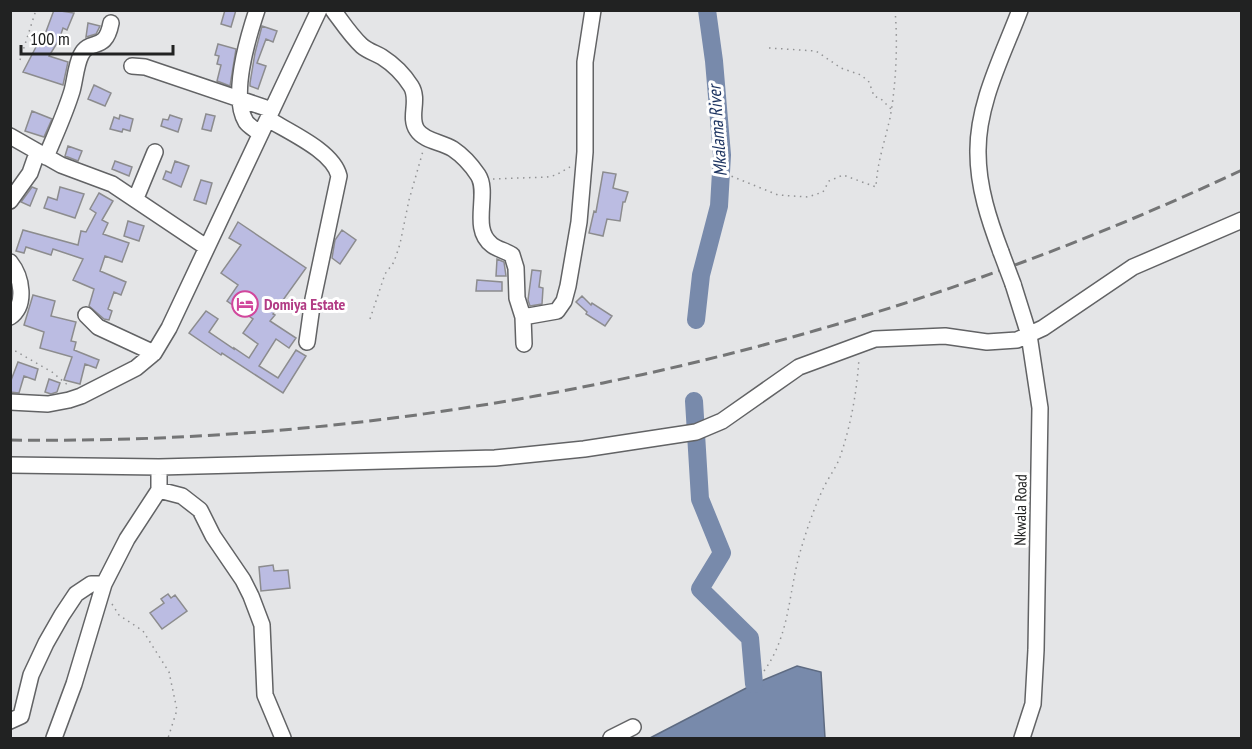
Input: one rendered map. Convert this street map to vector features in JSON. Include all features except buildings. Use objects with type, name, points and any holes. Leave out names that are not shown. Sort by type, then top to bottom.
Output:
[{"type":"street","points":[[257,10],[242,68],[238,98],[246,122],[260,134]]},
{"type":"street","points":[[10,402],[48,404],[81,396],[135,368],[154,353],[169,328],[319,10]]},
{"type":"street","points":[[333,10],[362,45],[382,57],[406,79],[415,95],[414,124],[417,131],[455,150],[479,176],[483,186],[480,219],[484,232],[491,244],[512,255],[516,268],[517,298],[523,317],[524,344]]},
{"type":"street","points":[[523,317],[557,311],[564,301],[579,222],[584,166],[585,62],[593,10]]},
{"type":"street","name":"Nkwala Road","points":[[1020,10],[988,94],[979,131],[978,153],[986,208],[1029,335],[1040,408],[1033,704],[1022,738]]},
{"type":"street","points":[[10,201],[42,155],[68,102],[82,53],[108,37],[111,23]]},
{"type":"street","points":[[132,66],[145,68],[238,98],[270,114],[318,150],[337,168],[339,176],[313,299],[307,342]]},
{"type":"street","points":[[10,136],[61,165],[104,179],[136,198],[206,247]]},
{"type":"street","points":[[136,198],[155,152]]},
{"type":"street","points":[[10,465],[159,467],[495,458],[584,449],[676,436],[696,432],[722,421],[799,367],[875,339],[945,336],[987,342],[1017,340],[1043,328],[1133,267],[1242,220]]},
{"type":"street","points":[[10,262],[19,279],[21,297],[16,312],[10,317]]},
{"type":"street","points":[[86,315],[98,327],[154,353]]},
{"type":"street","points":[[54,738],[74,684],[104,584],[127,539],[159,490],[159,467]]},
{"type":"street","points":[[159,490],[182,496],[200,510],[213,536],[243,580],[262,625],[265,695],[283,738]]},
{"type":"street","points":[[10,721],[21,716],[31,675],[46,643],[76,594],[91,584],[104,584]]},
{"type":"street","points":[[611,738],[633,727]]},
{"type":"path","points":[[20,60],[36,10]]},
{"type":"path","points":[[726,174],[777,195],[808,197],[823,192],[829,182],[843,175],[876,187],[891,109],[897,37],[895,10]]},
{"type":"path","points":[[769,48],[816,51],[841,68],[861,75],[869,82],[874,96],[881,99],[891,109]]},
{"type":"path","points":[[370,319],[377,293],[385,274],[394,262],[400,244],[409,200],[427,138]]},
{"type":"path","points":[[481,181],[547,177],[572,167],[584,166]]},
{"type":"path","points":[[764,671],[774,658],[787,619],[796,568],[808,526],[822,491],[841,455],[857,386],[859,345]]},
{"type":"path","points":[[10,348],[52,372],[81,396]]},
{"type":"path","points":[[104,584],[119,615],[144,631],[169,672],[177,710],[168,738]]},
{"type":"water","points":[[797,666],[821,672],[825,738],[650,738],[754,684]]},
{"type":"waterway","name":"Mkalama River","points":[[696,320],[701,275],[719,206],[722,155],[707,10]]},
{"type":"waterway","name":"Mkalama River","points":[[694,401],[700,499],[722,553],[700,589],[750,638],[754,684]]},
{"type":"railway","points":[[10,440],[169,438],[328,426],[485,405],[641,375],[796,336],[948,289],[1096,234],[1242,170]]},
{"type":"place","name":"Domiya Estate","points":[[245,304]]}]
